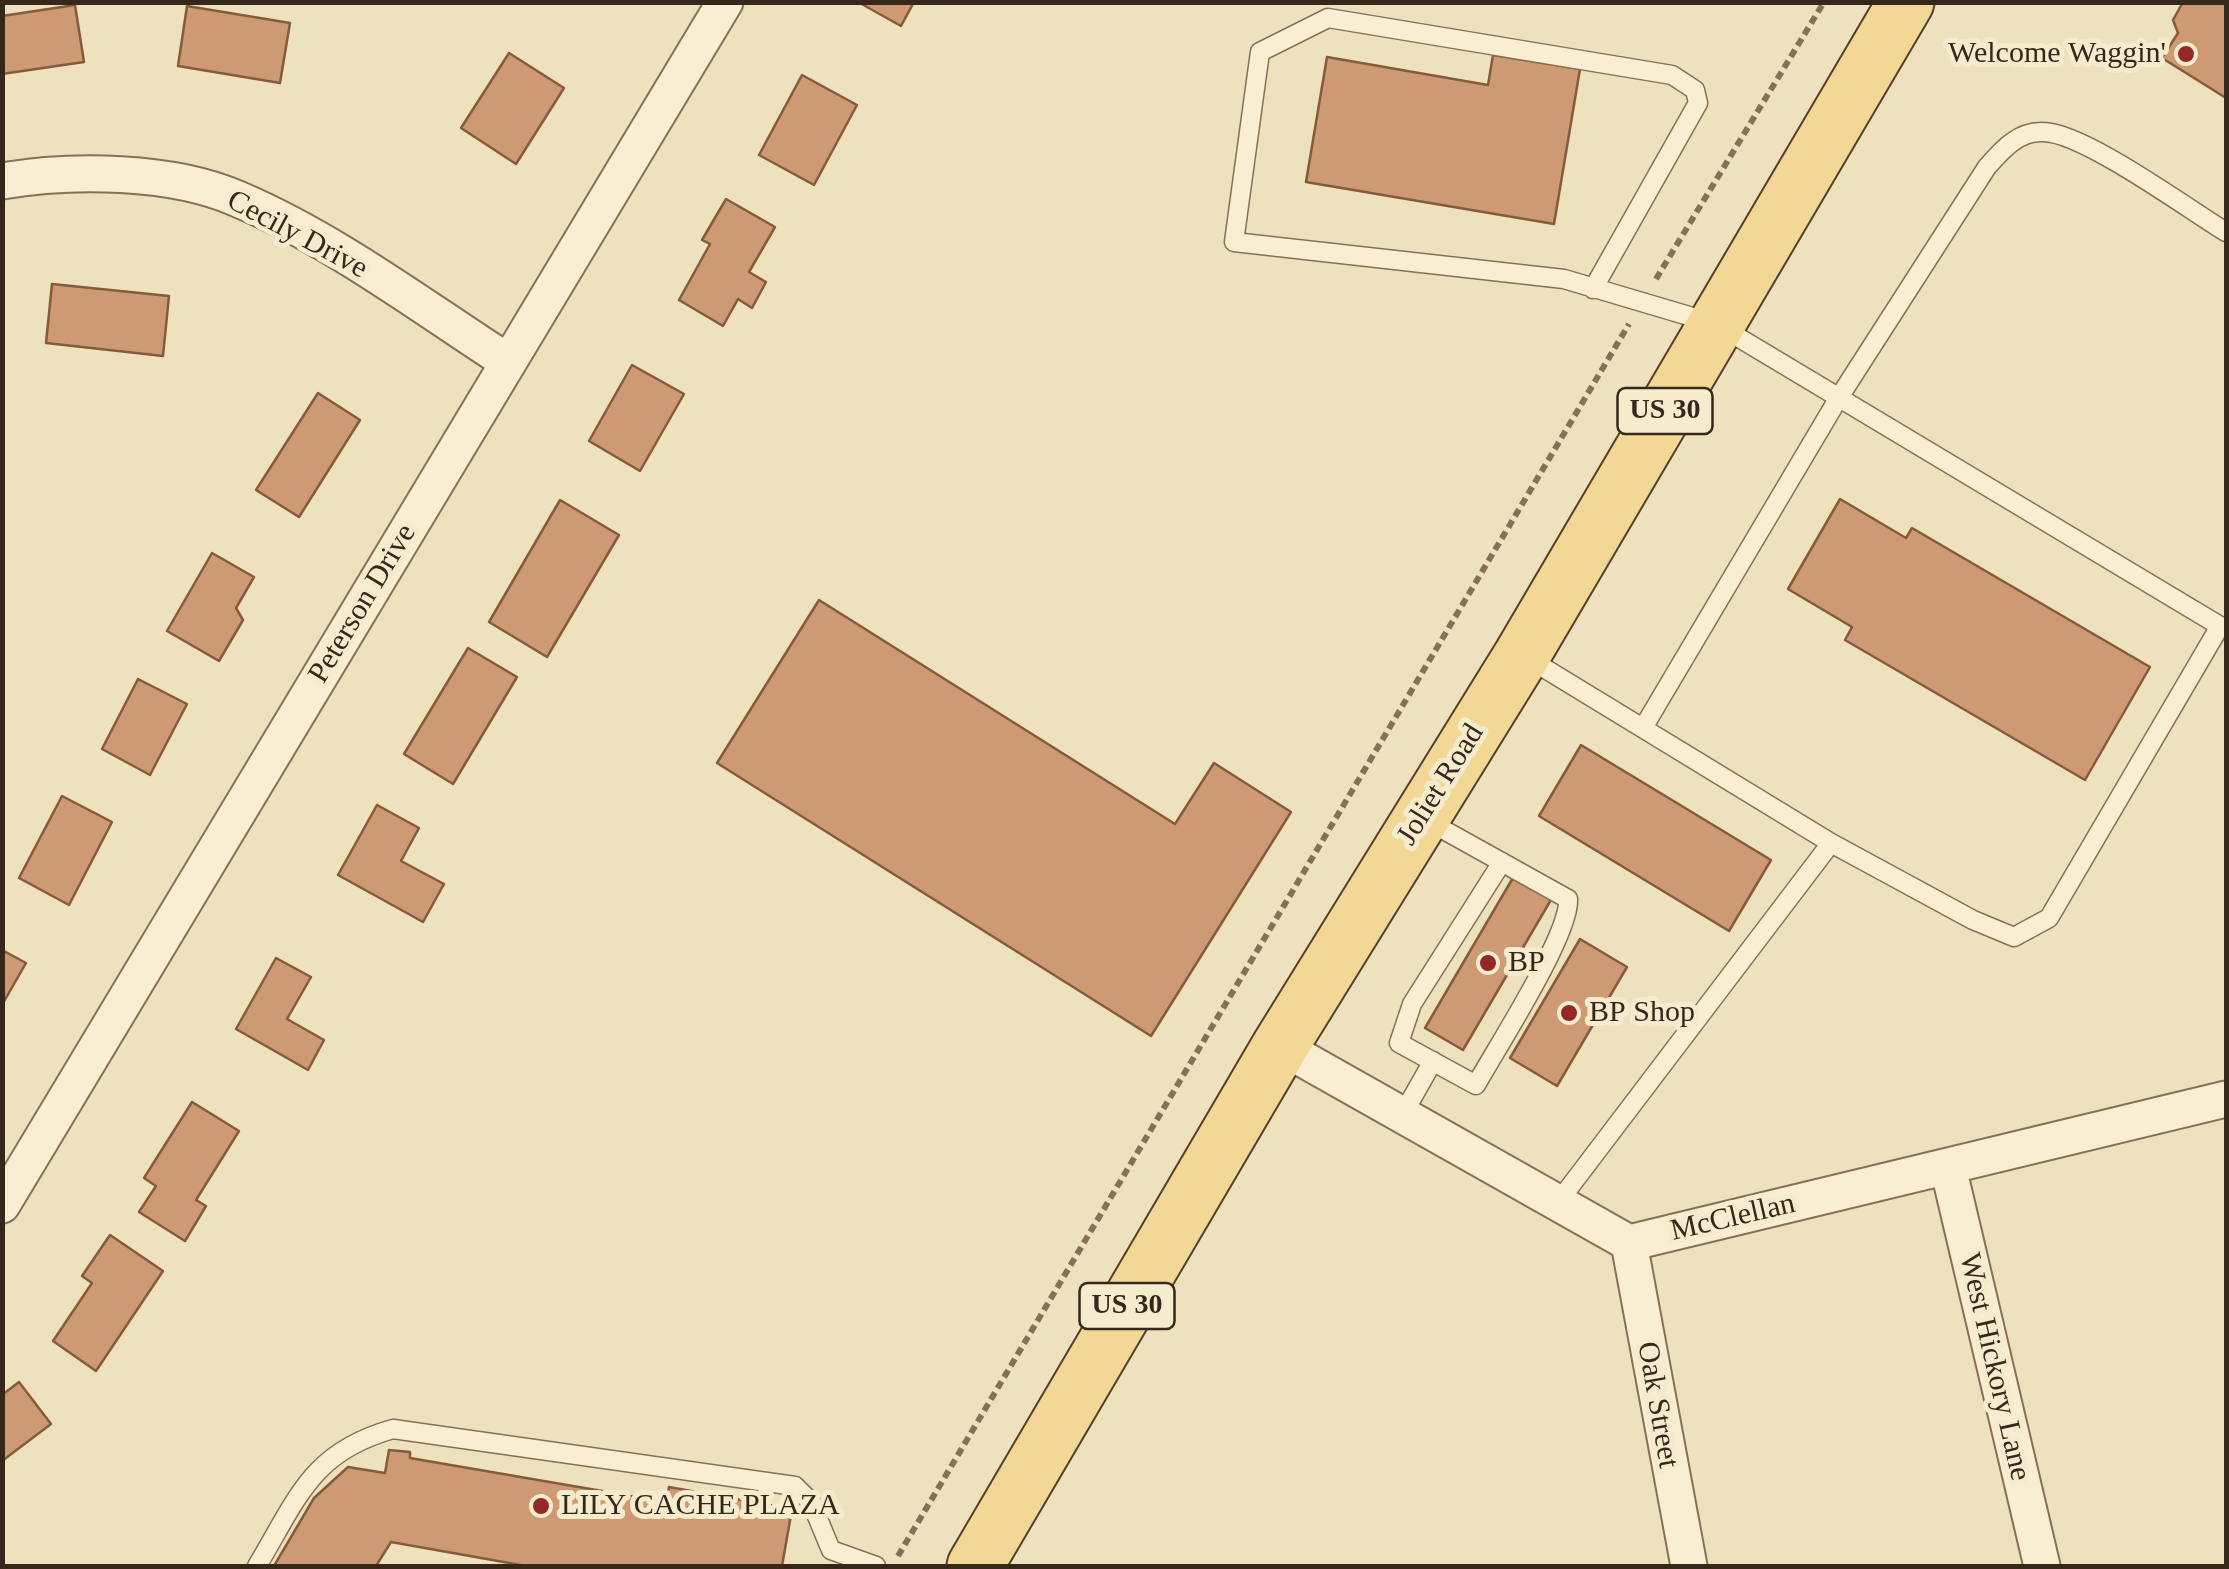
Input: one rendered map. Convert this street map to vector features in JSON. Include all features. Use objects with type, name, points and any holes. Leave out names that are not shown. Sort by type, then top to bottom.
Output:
[{"type":"main road","name":"Joliet Road","points":[[975,1566],[1280,1046],[1522,655],[1895,9]]},
{"type":"street","name":"Peterson Drive","points":[[2,1205],[724,2]]},
{"type":"street","name":"Cecily Drive","points":[[2,181],[137,175],[235,197],[319,240],[508,362]]},
{"type":"street","name":"McClellan","points":[[1280,1046],[1559,1200],[1628,1243],[2226,1099]]},
{"type":"street","name":"West Hickory Lane","points":[[1948,1167],[2042,1566]]},
{"type":"street","name":"Oak Street","points":[[1628,1243],[1681,1561]]},
{"type":"lane","points":[[1522,655],[1832,843],[1973,920],[2014,937],[2049,918],[2224,627],[1716,324],[1593,289],[1564,280],[1234,242],[1260,52],[1328,18],[1672,75],[1686,82],[1695,90],[1698,103],[1593,289]]},
{"type":"lane","points":[[1643,728],[1838,399],[1987,168],[2011,140],[2043,131],[2078,142],[2226,232]]},
{"type":"lane","points":[[1421,817],[1563,892],[1569,911],[1476,1085],[1399,1042],[1412,1004],[1502,862]]},
{"type":"lane","points":[[1559,1200],[1832,843]]},
{"type":"lane","points":[[1404,1114],[1433,1061]]},
{"type":"lane","points":[[257,1566],[312,1472],[355,1440],[394,1429],[795,1486],[811,1502],[828,1558],[876,1566]]},
{"type":"path","points":[[892,1566],[1824,2]]},
{"type":"building","points":[[858,2],[914,2],[901,26]]},
{"type":"building","points":[[2183,2],[2226,2],[2226,98],[2162,58],[2178,33],[2173,20]]},
{"type":"building","points":[[75,5],[84,62],[2,74],[2,16]]},
{"type":"building","points":[[187,6],[290,23],[280,83],[178,66]]},
{"type":"building","points":[[509,53],[564,88],[516,164],[461,128]]},
{"type":"building","points":[[1493,55],[1580,69],[1554,224],[1306,182],[1327,57],[1488,85]]},
{"type":"building","points":[[802,75],[857,105],[814,185],[759,155]]},
{"type":"building","points":[[726,199],[775,227],[749,272],[766,282],[752,308],[738,299],[723,326],[679,300],[710,244],[702,240]]},
{"type":"building","points":[[52,284],[169,296],[163,356],[46,343]]},
{"type":"building","points":[[632,365],[684,394],[640,471],[589,441]]},
{"type":"building","points":[[318,393],[360,420],[299,517],[256,490]]},
{"type":"building","points":[[1840,499],[1906,538],[1912,528],[2150,667],[2085,780],[1845,640],[1852,627],[1788,589]]},
{"type":"building","points":[[560,500],[619,535],[547,657],[489,622]]},
{"type":"building","points":[[212,553],[254,577],[236,608],[243,620],[219,661],[167,631]]},
{"type":"building","points":[[819,600],[1175,824],[1214,763],[1291,812],[1151,1036],[717,763]]},
{"type":"building","points":[[468,648],[517,677],[453,784],[404,754]]},
{"type":"building","points":[[138,679],[187,704],[150,775],[102,749]]},
{"type":"building","points":[[1581,745],[1771,860],[1729,931],[1539,816]]},
{"type":"building","points":[[62,796],[112,822],[69,905],[19,878]]},
{"type":"building","points":[[377,805],[419,828],[401,861],[444,884],[423,922],[338,875]]},
{"type":"building","name":"BP","points":[[1514,876],[1552,898],[1463,1050],[1425,1028]]},
{"type":"building","name":"BP Shop","points":[[1580,939],[1627,967],[1557,1086],[1510,1058]]},
{"type":"building","points":[[2,950],[26,963],[2,1005]]},
{"type":"building","points":[[276,958],[311,977],[287,1019],[324,1040],[308,1070],[236,1029]]},
{"type":"building","points":[[192,1102],[239,1131],[196,1200],[206,1206],[185,1241],[139,1212],[156,1186],[144,1178]]},
{"type":"building","points":[[110,1235],[163,1271],[96,1371],[53,1341],[92,1283],[82,1276]]},
{"type":"building","points":[[19,1382],[51,1424],[2,1461],[2,1395]]},
{"type":"building","name":"LILY CACHE PLAZA","points":[[389,1450],[410,1452],[410,1458],[666,1502],[669,1487],[792,1509],[782,1566],[526,1566],[391,1542],[376,1566],[274,1566],[314,1498],[348,1467],[385,1473]]},
{"type":"place","name":"Welcome Waggin'","points":[[2186,54]]},
{"type":"place","name":"BP","points":[[1488,963]]},
{"type":"place","name":"BP Shop","points":[[1569,1013]]},
{"type":"place","name":"LILY CACHE PLAZA","points":[[541,1506]]}]
